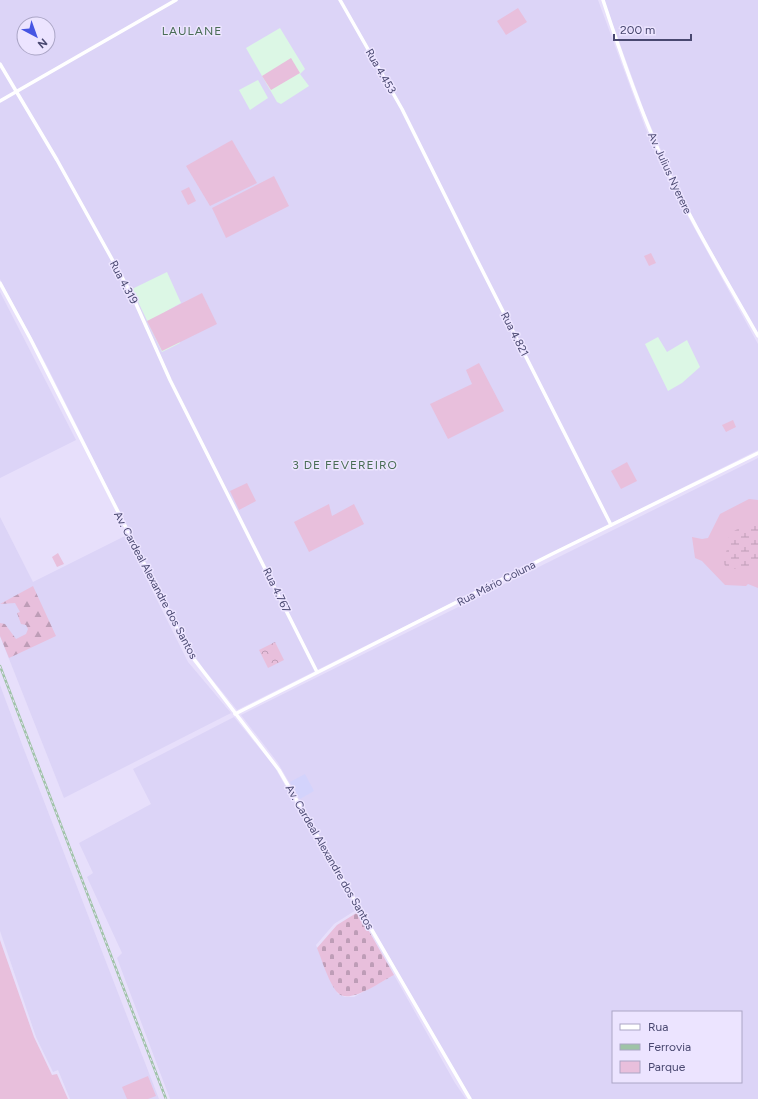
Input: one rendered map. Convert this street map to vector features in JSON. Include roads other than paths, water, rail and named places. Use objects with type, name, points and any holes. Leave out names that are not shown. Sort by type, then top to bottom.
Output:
[{"type":"street","points":[[0,101],[176,0]]},
{"type":"street","name":"Rua 4.453","points":[[340,0],[402,109],[419,143]]},
{"type":"street","name":"Av. Julius Nyerere","points":[[603,0],[640,106],[665,165],[707,248],[758,336]]},
{"type":"street","name":"Rua 4.319","points":[[0,64],[57,160],[133,297],[170,380],[235,508]]},
{"type":"street","name":"Rua 4.821","points":[[419,143],[611,525]]},
{"type":"street","name":"Av. Cardeal Alexandre dos Santos","points":[[0,283],[32,342],[190,654],[279,770],[470,1099]]},
{"type":"street","name":"Rua Mário Coluna","points":[[235,714],[611,525],[758,454]]},
{"type":"street","name":"Rua 4.767","points":[[235,508],[317,672]]},
{"type":"railway","points":[[0,666],[166,1099]]},
{"type":"district","name":"LAULANE","points":[[192,31]]},
{"type":"district","name":"3 DE FEVEREIRO","points":[[345,465]]}]
